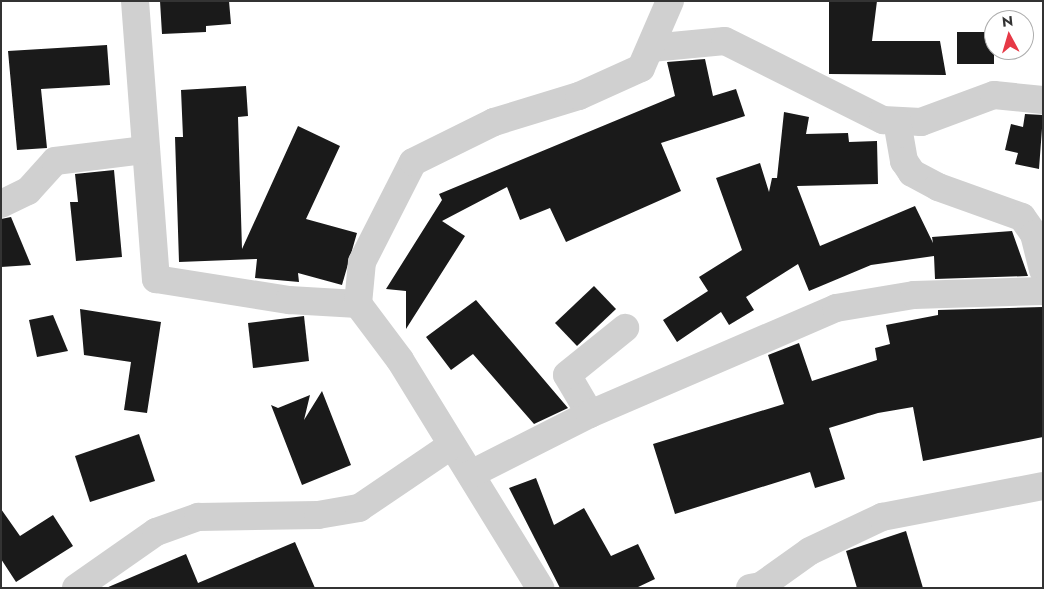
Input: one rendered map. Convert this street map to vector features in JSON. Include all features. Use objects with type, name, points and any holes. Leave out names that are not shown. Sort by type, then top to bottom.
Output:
[{"type":"street","points":[[136,1],[145,150],[156,279],[289,300],[358,304]]},
{"type":"street","points":[[540,588],[384,336],[358,304],[362,262],[412,162],[494,122],[579,96],[641,68],[670,1]]},
{"type":"street","points":[[650,48],[724,41],[883,120],[921,122],[994,96],[1043,100]]},
{"type":"street","points":[[897,121],[904,161],[912,173],[938,188],[1022,217],[1034,234],[1043,270]]},
{"type":"street","points":[[1,204],[28,191],[55,161],[145,150]]},
{"type":"street","points":[[471,474],[590,414],[836,308],[914,295],[1043,291]]},
{"type":"street","points":[[590,414],[567,375],[625,328]]},
{"type":"street","points":[[76,588],[156,532],[198,517],[318,514],[359,508],[452,445]]},
{"type":"street","points":[[750,588],[761,586],[810,550],[882,517],[1043,486]]},
{"type":"building","points":[[160,1],[229,1],[231,24],[206,26],[206,32],[162,34]]},
{"type":"building","points":[[829,1],[877,1],[872,41],[940,41],[946,75],[829,74]]},
{"type":"building","points":[[957,32],[984,32],[984,60],[994,60],[994,64],[957,64]]},
{"type":"building","points":[[107,45],[110,85],[41,89],[47,148],[17,150],[8,51]]},
{"type":"building","points":[[705,59],[713,96],[736,89],[745,116],[661,143],[681,191],[566,242],[550,208],[520,220],[507,187],[442,221],[465,236],[406,329],[406,291],[386,289],[442,200],[439,194],[675,96],[667,62]]},
{"type":"building","points":[[246,86],[248,116],[238,117],[242,249],[298,126],[340,146],[306,219],[357,233],[342,285],[298,273],[299,282],[255,278],[257,259],[179,262],[175,137],[183,137],[181,90]]},
{"type":"building","points":[[784,112],[809,117],[806,134],[848,133],[849,142],[877,141],[878,184],[797,186],[820,246],[915,206],[933,243],[932,237],[1012,231],[1028,276],[935,279],[934,256],[871,265],[809,291],[798,264],[746,297],[754,310],[729,325],[721,312],[677,342],[663,320],[708,291],[699,277],[742,250],[716,178],[760,163],[769,192],[772,178],[777,178]]},
{"type":"building","points":[[1025,114],[1043,115],[1039,169],[1015,164],[1018,153],[1005,150],[1011,124],[1023,127]]},
{"type":"building","points":[[114,170],[122,257],[76,261],[70,202],[78,202],[75,174]]},
{"type":"building","points":[[11,217],[31,265],[1,267],[1,219]]},
{"type":"building","points":[[594,286],[616,309],[577,346],[555,323]]},
{"type":"building","points":[[476,300],[568,408],[534,424],[473,354],[451,370],[426,337]]},
{"type":"building","points":[[1043,307],[1043,437],[923,461],[913,407],[878,413],[829,428],[845,479],[815,488],[810,472],[675,514],[653,444],[784,404],[768,355],[799,343],[812,381],[877,360],[875,348],[890,344],[886,325],[938,315],[938,310]]},
{"type":"building","points":[[80,309],[161,322],[147,413],[124,410],[131,362],[84,355]]},
{"type":"building","points":[[53,315],[68,351],[37,357],[29,320]]},
{"type":"building","points":[[304,316],[309,361],[253,368],[248,323]]},
{"type":"building","points":[[322,391],[351,465],[302,485],[271,405],[278,408],[310,395],[304,420]]},
{"type":"building","points":[[139,434],[155,481],[90,502],[75,456]]},
{"type":"building","points":[[536,478],[554,525],[584,508],[611,556],[638,544],[655,579],[636,588],[560,588],[509,488]]},
{"type":"building","points":[[1,509],[20,536],[53,515],[73,546],[16,582],[1,559]]},
{"type":"building","points":[[906,531],[923,588],[857,588],[846,551]]},
{"type":"building","points":[[295,542],[315,588],[106,588],[186,554],[198,583]]}]
